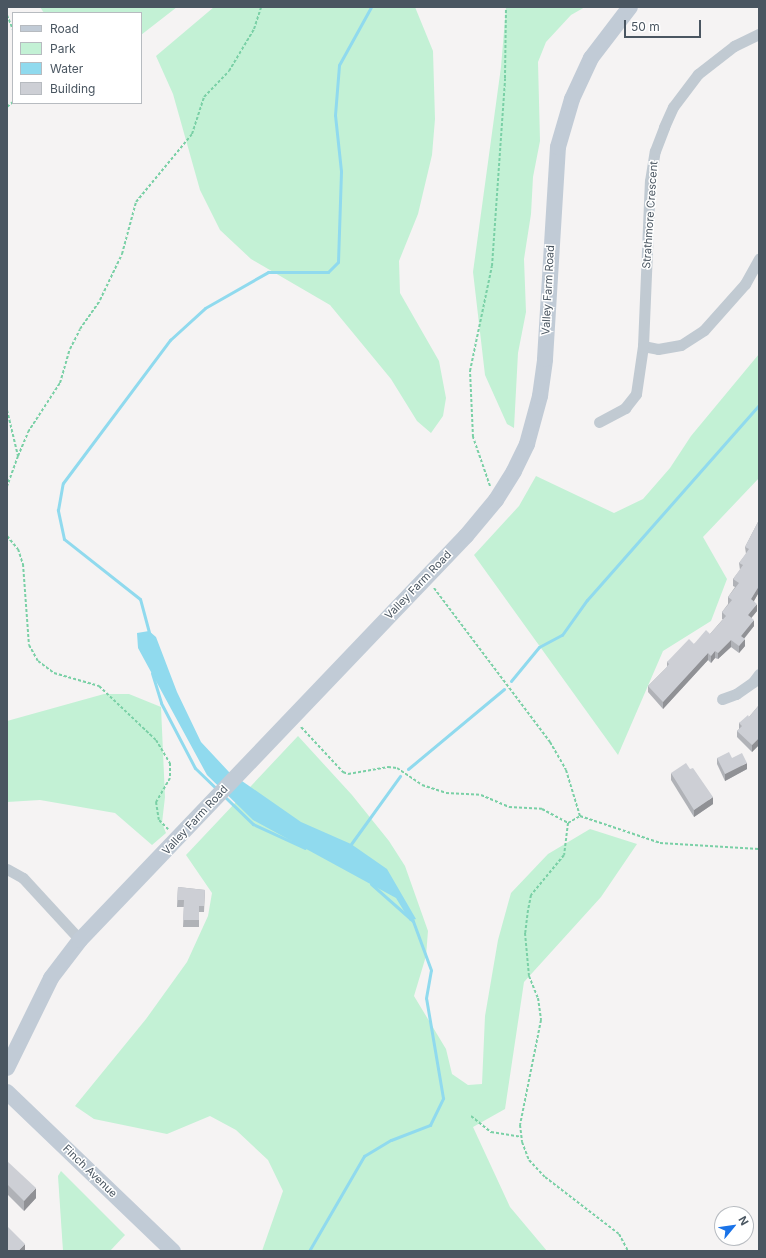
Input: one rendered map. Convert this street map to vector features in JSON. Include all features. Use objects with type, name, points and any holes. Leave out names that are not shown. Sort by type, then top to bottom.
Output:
[{"type":"street","name":"Valley Farm Road","points":[[7,1068],[51,978],[80,940],[178,840],[252,757],[426,578],[496,500],[526,444],[540,396],[545,359],[558,148],[572,99],[590,58],[630,7]]},
{"type":"street","name":"Strathmore Crescent","points":[[599,422],[625,408],[636,394],[643,346],[650,181],[655,151],[664,126],[673,107],[698,74],[734,46],[759,34]]},
{"type":"street","points":[[643,346],[658,349],[681,345],[704,330],[745,284],[759,259]]},
{"type":"street","points":[[722,699],[736,694],[753,682],[759,674]]},
{"type":"street","points":[[7,870],[23,878],[80,940]]},
{"type":"street","name":"Finch Avenue","points":[[7,1092],[173,1251]]},
{"type":"path","points":[[7,486],[28,432],[60,382],[70,349],[80,329],[100,300],[122,254],[136,202],[192,134],[204,97],[229,71],[254,29],[261,7]]},
{"type":"path","points":[[496,500],[473,437],[470,372],[492,266],[505,78],[506,7]]},
{"type":"path","points":[[7,15],[12,28]]},
{"type":"path","points":[[7,410],[18,456]]},
{"type":"path","points":[[7,536],[18,549],[23,564],[29,645],[38,661],[54,674],[99,686],[156,740],[170,763],[170,778],[156,802],[156,812],[159,820],[178,840]]},
{"type":"path","points":[[426,578],[550,742],[566,770],[580,816]]},
{"type":"path","points":[[301,727],[342,772],[348,774],[388,767],[397,768],[422,785],[446,793],[482,795],[509,807],[542,810],[568,823]]},
{"type":"path","points":[[568,823],[580,816],[660,843],[759,849]]},
{"type":"path","points":[[568,823],[564,855],[531,895],[528,910],[525,933],[529,976],[538,998],[541,1020],[520,1125],[521,1138],[530,1160],[545,1177],[619,1234],[628,1251]]},
{"type":"path","points":[[471,1116],[491,1132],[521,1138]]},
{"type":"green space","points":[[40,7],[177,7],[142,34],[142,12],[43,12]]},
{"type":"green space","points":[[214,7],[415,7],[433,51],[435,119],[432,155],[418,214],[399,261],[400,293],[439,361],[446,398],[443,416],[431,433],[417,421],[391,379],[330,305],[251,259],[220,230],[200,190],[173,94],[156,56]]},
{"type":"green space","points":[[506,7],[585,7],[571,15],[546,42],[538,62],[540,141],[533,177],[531,214],[524,259],[526,312],[518,353],[514,428],[507,424],[485,375],[473,272],[501,67]]},
{"type":"green space","points":[[759,354],[759,478],[703,537],[727,579],[711,621],[663,651],[618,755],[474,555],[519,506],[536,476],[614,513],[643,499],[670,468],[691,436]]},
{"type":"green space","points":[[104,694],[129,694],[161,707],[165,797],[162,823],[166,833],[152,845],[115,813],[40,800],[7,802],[7,721]]},
{"type":"green space","points":[[298,736],[352,795],[389,841],[405,866],[428,931],[426,956],[414,996],[446,1049],[452,1074],[468,1085],[482,1084],[485,1016],[498,940],[511,893],[548,854],[590,829],[637,844],[601,897],[524,982],[505,1109],[473,1127],[510,1207],[547,1251],[262,1251],[283,1191],[268,1160],[236,1130],[210,1116],[167,1134],[94,1119],[75,1106],[146,1019],[187,962],[208,916],[212,893],[186,855]]},
{"type":"green space","points":[[61,1171],[125,1235],[110,1251],[63,1251],[58,1176]]},
{"type":"water","points":[[149,631],[156,637],[177,692],[201,742],[229,772],[301,822],[351,844],[387,869],[416,919],[410,921],[396,898],[253,820],[207,775],[138,648],[137,633]]},
{"type":"building","points":[[759,520],[759,586],[751,599],[757,604],[748,615],[754,620],[741,636],[745,639],[739,646],[731,640],[718,653],[715,651],[711,656],[708,653],[663,702],[648,686],[665,669],[669,664],[667,662],[689,639],[694,644],[706,630],[710,634],[726,616],[722,612],[732,600],[728,597],[739,583],[733,579],[743,565],[739,563],[749,549],[745,547]]},
{"type":"building","points":[[759,705],[759,738],[752,745],[737,731],[742,726],[739,723],[748,715],[749,717]]},
{"type":"building","points":[[729,752],[732,758],[742,753],[747,763],[725,774],[717,758]]},
{"type":"building","points":[[686,763],[690,769],[693,768],[713,797],[694,810],[671,773]]},
{"type":"building","points":[[178,887],[205,890],[204,906],[199,906],[199,920],[183,920],[184,900],[177,900]]},
{"type":"building","points":[[7,1161],[36,1188],[24,1201],[7,1184]]},
{"type":"building","points":[[7,1226],[25,1244],[18,1251],[7,1251]]},
{"type":"waterway","points":[[150,636],[140,599],[64,539],[58,510],[63,483],[170,340],[205,308],[268,272],[328,272],[338,262],[341,171],[335,115],[339,65],[371,7]]},
{"type":"waterway","points":[[511,681],[539,647],[562,635],[587,600],[759,405]]},
{"type":"waterway","points":[[152,673],[161,703],[195,768],[218,790]]},
{"type":"waterway","points":[[408,769],[504,689]]},
{"type":"waterway","points":[[351,844],[400,776]]},
{"type":"waterway","points":[[225,797],[253,824],[305,848]]},
{"type":"waterway","points":[[309,1251],[364,1156],[391,1140],[430,1125],[443,1098],[426,998],[431,970],[413,921],[371,884]]}]
